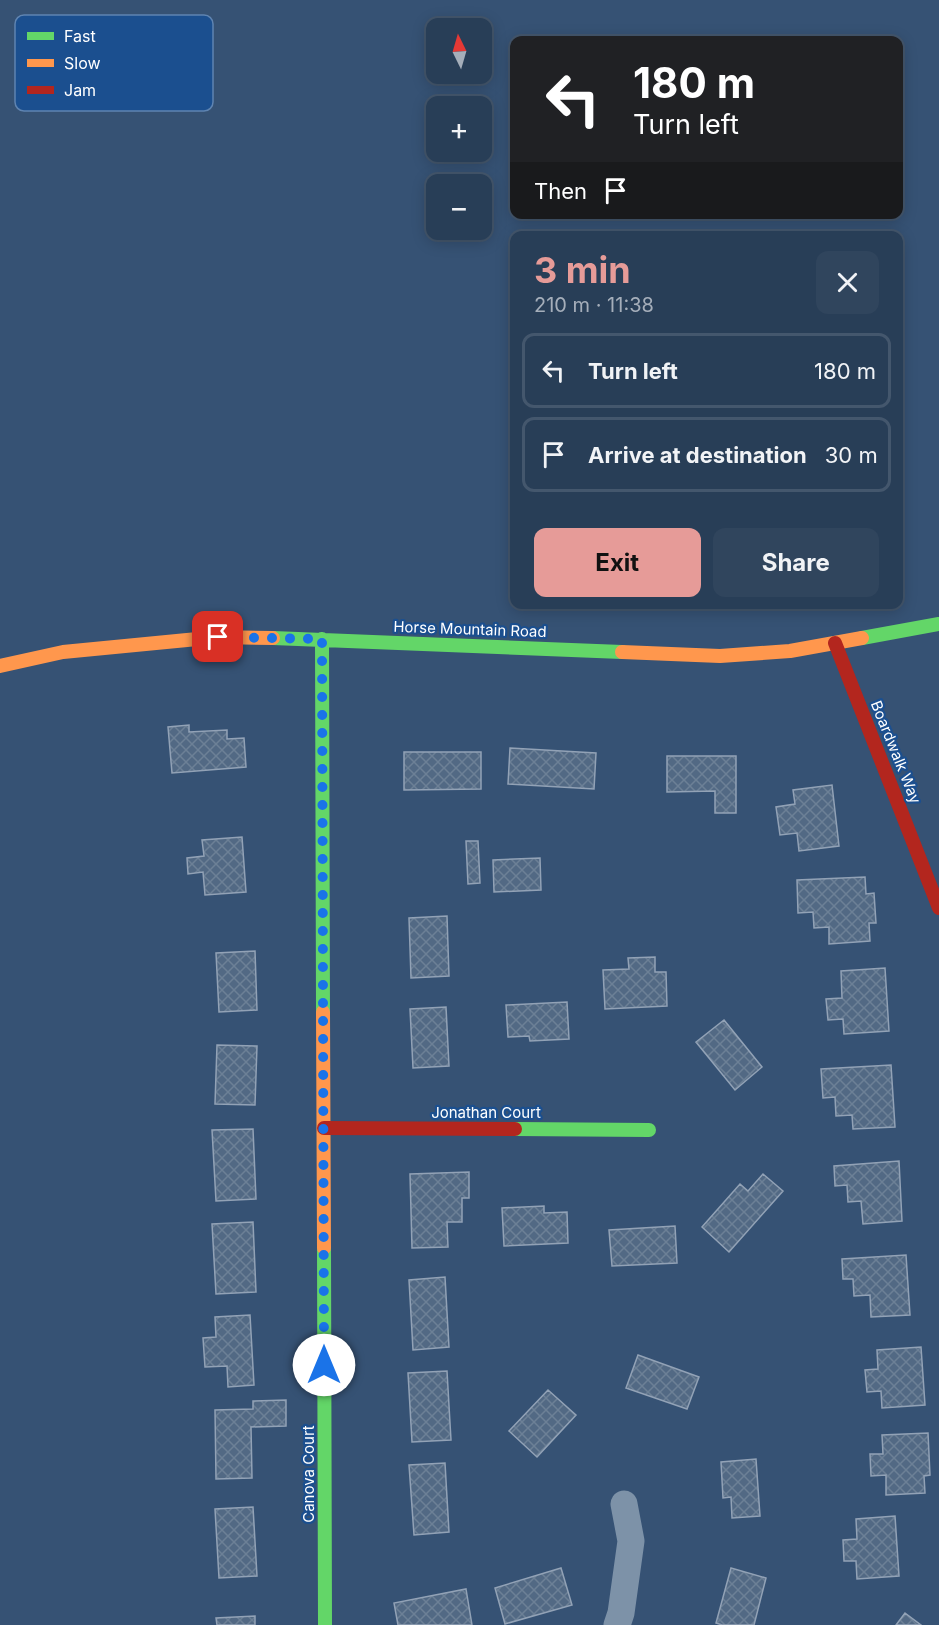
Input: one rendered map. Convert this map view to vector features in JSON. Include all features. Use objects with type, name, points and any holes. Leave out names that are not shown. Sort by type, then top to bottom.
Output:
[{"type":"street","name":"Horse Mountain Road","points":[[0,666],[63,652],[218,637],[322,639],[720,656],[790,651],[939,624]]},
{"type":"street","name":"Canova Court","points":[[322,639],[325,1625]]},
{"type":"street","name":"Boardwalk Way","points":[[835,643],[939,908]]},
{"type":"street","name":"Jonathan Court","points":[[324,1128],[649,1130]]},
{"type":"street","points":[[616,1625],[621,1613],[631,1541],[624,1504]]},
{"type":"building","points":[[189,725],[189,732],[227,730],[227,739],[244,738],[246,767],[172,773],[168,727]]},
{"type":"building","points":[[510,748],[596,753],[594,789],[508,784]]},
{"type":"building","points":[[404,752],[481,752],[481,789],[404,790]]},
{"type":"building","points":[[667,756],[736,756],[736,813],[715,813],[715,791],[667,792]]},
{"type":"building","points":[[832,785],[839,846],[799,851],[797,833],[780,835],[776,807],[795,804],[793,790]]},
{"type":"building","points":[[242,837],[246,892],[205,895],[203,872],[188,874],[187,858],[204,856],[202,840]]},
{"type":"building","points":[[466,841],[478,841],[480,883],[468,884]]},
{"type":"building","points":[[540,858],[541,890],[494,892],[493,860]]},
{"type":"building","points":[[865,877],[866,894],[874,893],[876,923],[869,923],[870,941],[829,944],[829,927],[814,928],[813,912],[798,913],[797,880]]},
{"type":"building","points":[[447,916],[449,976],[411,978],[409,918]]},
{"type":"building","points":[[255,951],[257,1010],[219,1012],[216,953]]},
{"type":"building","points":[[655,957],[655,972],[666,972],[667,1006],[605,1009],[603,970],[629,969],[628,958]]},
{"type":"building","points":[[885,968],[889,1031],[844,1034],[843,1019],[828,1020],[826,999],[842,998],[841,971]]},
{"type":"building","points":[[567,1002],[569,1039],[530,1041],[529,1036],[508,1037],[506,1005]]},
{"type":"building","points":[[446,1007],[449,1066],[413,1068],[410,1009]]},
{"type":"building","points":[[724,1020],[762,1067],[735,1090],[696,1042]]},
{"type":"building","points":[[217,1045],[257,1046],[255,1105],[215,1104]]},
{"type":"building","points":[[891,1065],[895,1127],[853,1129],[852,1115],[836,1116],[835,1097],[823,1098],[821,1069]]},
{"type":"building","points":[[253,1129],[256,1199],[216,1201],[212,1130]]},
{"type":"building","points":[[899,1161],[902,1221],[863,1224],[861,1201],[848,1202],[847,1185],[835,1186],[834,1166]]},
{"type":"building","points":[[469,1172],[469,1198],[462,1198],[462,1222],[447,1222],[448,1247],[412,1248],[410,1174]]},
{"type":"building","points":[[763,1174],[783,1191],[729,1252],[702,1227],[740,1184],[748,1191]]},
{"type":"building","points":[[544,1206],[544,1213],[567,1212],[568,1243],[504,1246],[502,1208]]},
{"type":"building","points":[[253,1222],[256,1292],[216,1294],[212,1224]]},
{"type":"building","points":[[675,1226],[677,1263],[612,1266],[609,1230]]},
{"type":"building","points":[[906,1255],[910,1315],[871,1317],[870,1295],[854,1296],[853,1279],[843,1279],[842,1259]]},
{"type":"building","points":[[445,1277],[449,1347],[413,1350],[409,1280]]},
{"type":"building","points":[[250,1315],[254,1385],[228,1387],[227,1366],[205,1367],[203,1338],[216,1337],[215,1317]]},
{"type":"building","points":[[921,1347],[925,1405],[882,1408],[881,1391],[867,1392],[865,1370],[878,1369],[877,1350]]},
{"type":"building","points":[[638,1355],[699,1377],[687,1409],[626,1388]]},
{"type":"building","points":[[447,1371],[451,1440],[412,1442],[408,1373]]},
{"type":"building","points":[[548,1390],[576,1415],[537,1457],[509,1431]]},
{"type":"building","points":[[286,1400],[286,1426],[251,1427],[252,1478],[216,1479],[215,1410],[253,1409],[253,1401]]},
{"type":"building","points":[[928,1433],[930,1475],[924,1476],[925,1493],[886,1495],[886,1475],[871,1476],[870,1454],[883,1454],[882,1435]]},
{"type":"building","points":[[756,1459],[760,1516],[732,1518],[731,1497],[723,1498],[721,1462]]},
{"type":"building","points":[[445,1463],[449,1532],[414,1535],[409,1465]]},
{"type":"building","points":[[253,1507],[257,1576],[219,1578],[215,1509]]},
{"type":"building","points":[[895,1516],[899,1576],[857,1579],[856,1561],[844,1561],[843,1540],[857,1539],[856,1519]]},
{"type":"building","points":[[561,1568],[572,1605],[505,1624],[495,1588]]},
{"type":"building","points":[[731,1568],[766,1578],[754,1625],[716,1623]]},
{"type":"building","points":[[466,1589],[472,1625],[398,1625],[394,1603]]},
{"type":"building","points":[[905,1613],[921,1625],[896,1625]]},
{"type":"building","points":[[255,1616],[255,1625],[217,1625],[216,1618]]},
{"type":"traffic: fast","points":[[862,638],[939,624]]},
{"type":"traffic: fast","points":[[273,638],[622,652]]},
{"type":"traffic: fast","points":[[322,639],[323,1012]]},
{"type":"traffic: fast","points":[[515,1129],[649,1130]]},
{"type":"traffic: fast","points":[[324,1248],[325,1625]]},
{"type":"traffic: slow","points":[[0,666],[63,652],[218,637],[273,638]]},
{"type":"traffic: slow","points":[[622,652],[720,656],[790,651],[862,638]]},
{"type":"traffic: slow","points":[[323,1012],[324,1248]]},
{"type":"traffic: jam","points":[[835,643],[939,908]]},
{"type":"traffic: jam","points":[[324,1128],[515,1129]]},
{"type":"route","points":[[218,637],[322,639],[324,1365]]}]
